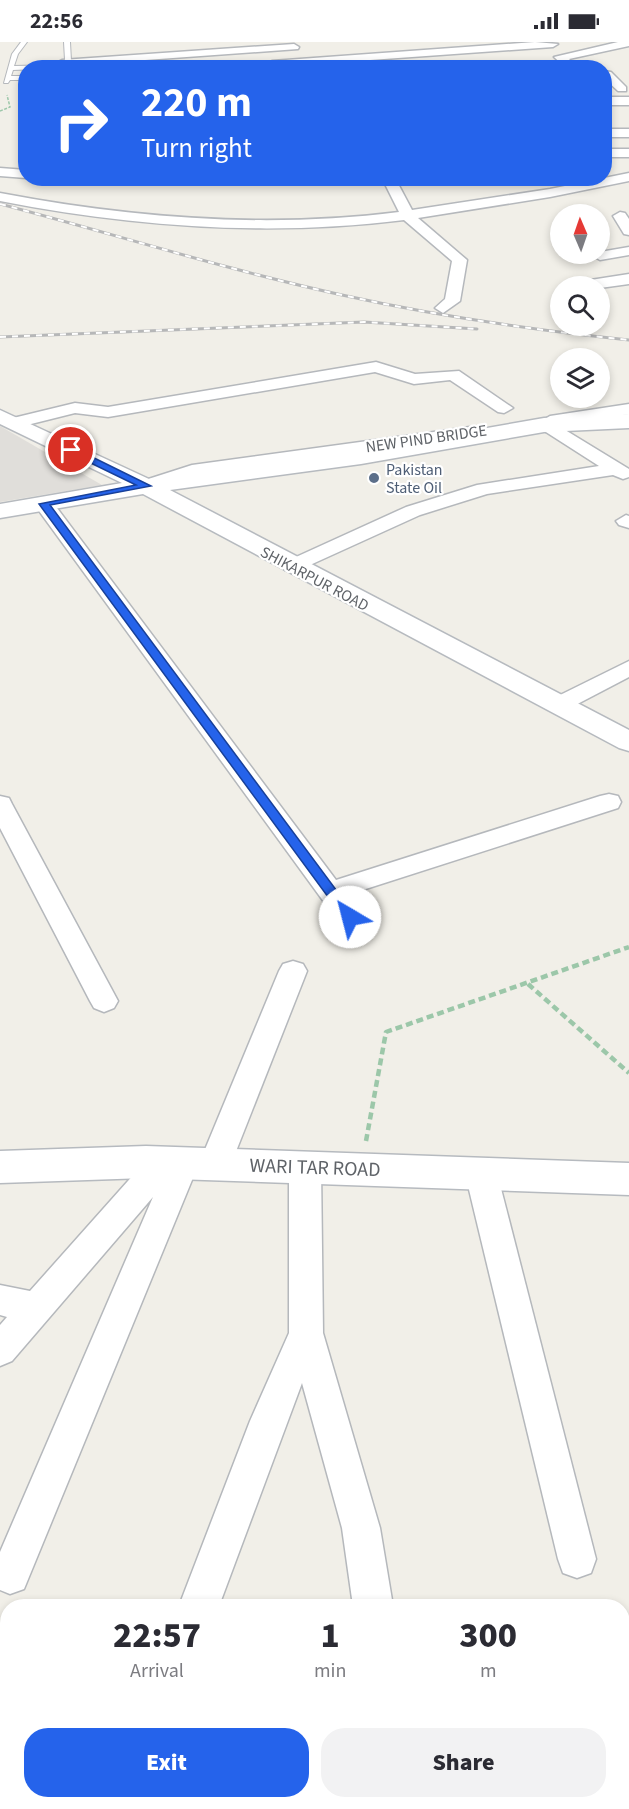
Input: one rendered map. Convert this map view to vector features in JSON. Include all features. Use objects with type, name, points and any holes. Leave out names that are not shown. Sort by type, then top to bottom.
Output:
[{"type":"street","points":[[315,60],[444,48],[457,42]]},
{"type":"street","points":[[324,52],[510,48],[553,44],[578,47],[629,43]]},
{"type":"street","points":[[132,60],[308,45]]},
{"type":"street","points":[[564,60],[560,57],[578,47]]},
{"type":"street","points":[[510,48],[525,60]]},
{"type":"street","points":[[612,78],[625,89]]},
{"type":"street","points":[[612,102],[629,101]]},
{"type":"street","points":[[615,116],[629,132]]},
{"type":"street","points":[[612,133],[629,132]]},
{"type":"street","points":[[612,153],[629,153]]},
{"type":"street","points":[[0,172],[18,173]]},
{"type":"street","points":[[612,179],[629,177]]},
{"type":"street","points":[[392,186],[408,216],[460,260],[452,300],[443,308]]},
{"type":"street","points":[[0,197],[52,209],[201,225],[344,223],[499,204],[573,186]]},
{"type":"street","points":[[620,216],[629,231]]},
{"type":"street","points":[[610,254],[629,251]]},
{"type":"street","points":[[610,282],[629,279]]},
{"type":"street","points":[[8,420],[75,408],[108,412],[376,367],[414,379],[453,375],[504,408]]},
{"type":"street","name":"NEW PIND BRIDGE","points":[[146,486],[192,471],[223,466],[629,409]]},
{"type":"street","name":"SHIKARPUR ROAD","points":[[8,420],[146,486],[292,566],[629,742]]},
{"type":"street","points":[[0,511],[146,486],[361,457],[544,425],[605,420],[629,421]]},
{"type":"street","points":[[544,425],[623,473]]},
{"type":"street","points":[[292,566],[413,511],[484,489],[623,473]]},
{"type":"street","points":[[44,504],[350,917]]},
{"type":"street","points":[[558,705],[629,668]]},
{"type":"street","points":[[330,891],[609,802]]},
{"type":"street","points":[[0,804],[104,1002]]},
{"type":"street","points":[[10,1575],[187,1163],[293,971]]},
{"type":"street","points":[[0,1350],[36,1308],[187,1163]]},
{"type":"street","name":"WARI TAR ROAD","points":[[0,1167],[187,1163],[629,1179]]},
{"type":"street","points":[[305,1166],[306,1333],[362,1528],[372,1599]]},
{"type":"street","points":[[482,1173],[577,1559]]},
{"type":"street","points":[[0,1300],[36,1308]]},
{"type":"street","points":[[202,1599],[268,1421],[306,1333]]},
{"type":"lane","points":[[18,79],[7,80],[15,54],[24,42]]},
{"type":"lane","points":[[68,42],[68,60]]},
{"type":"lane","points":[[10,68],[18,68]]},
{"type":"path","points":[[361,1168],[386,1032],[629,947]]},
{"type":"path","points":[[528,984],[629,1073]]},
{"type":"shaded area","points":[[0,426],[102,485],[0,502]]},
{"type":"railway","points":[[0,204],[213,263],[342,295],[485,322],[629,340]]},
{"type":"railway","points":[[0,337],[364,322],[477,329]]},
{"type":"place","name":"Pakistan State Oil","points":[[374,478]]},
{"type":"route","points":[[71,450],[146,486],[44,504],[350,917]]}]
